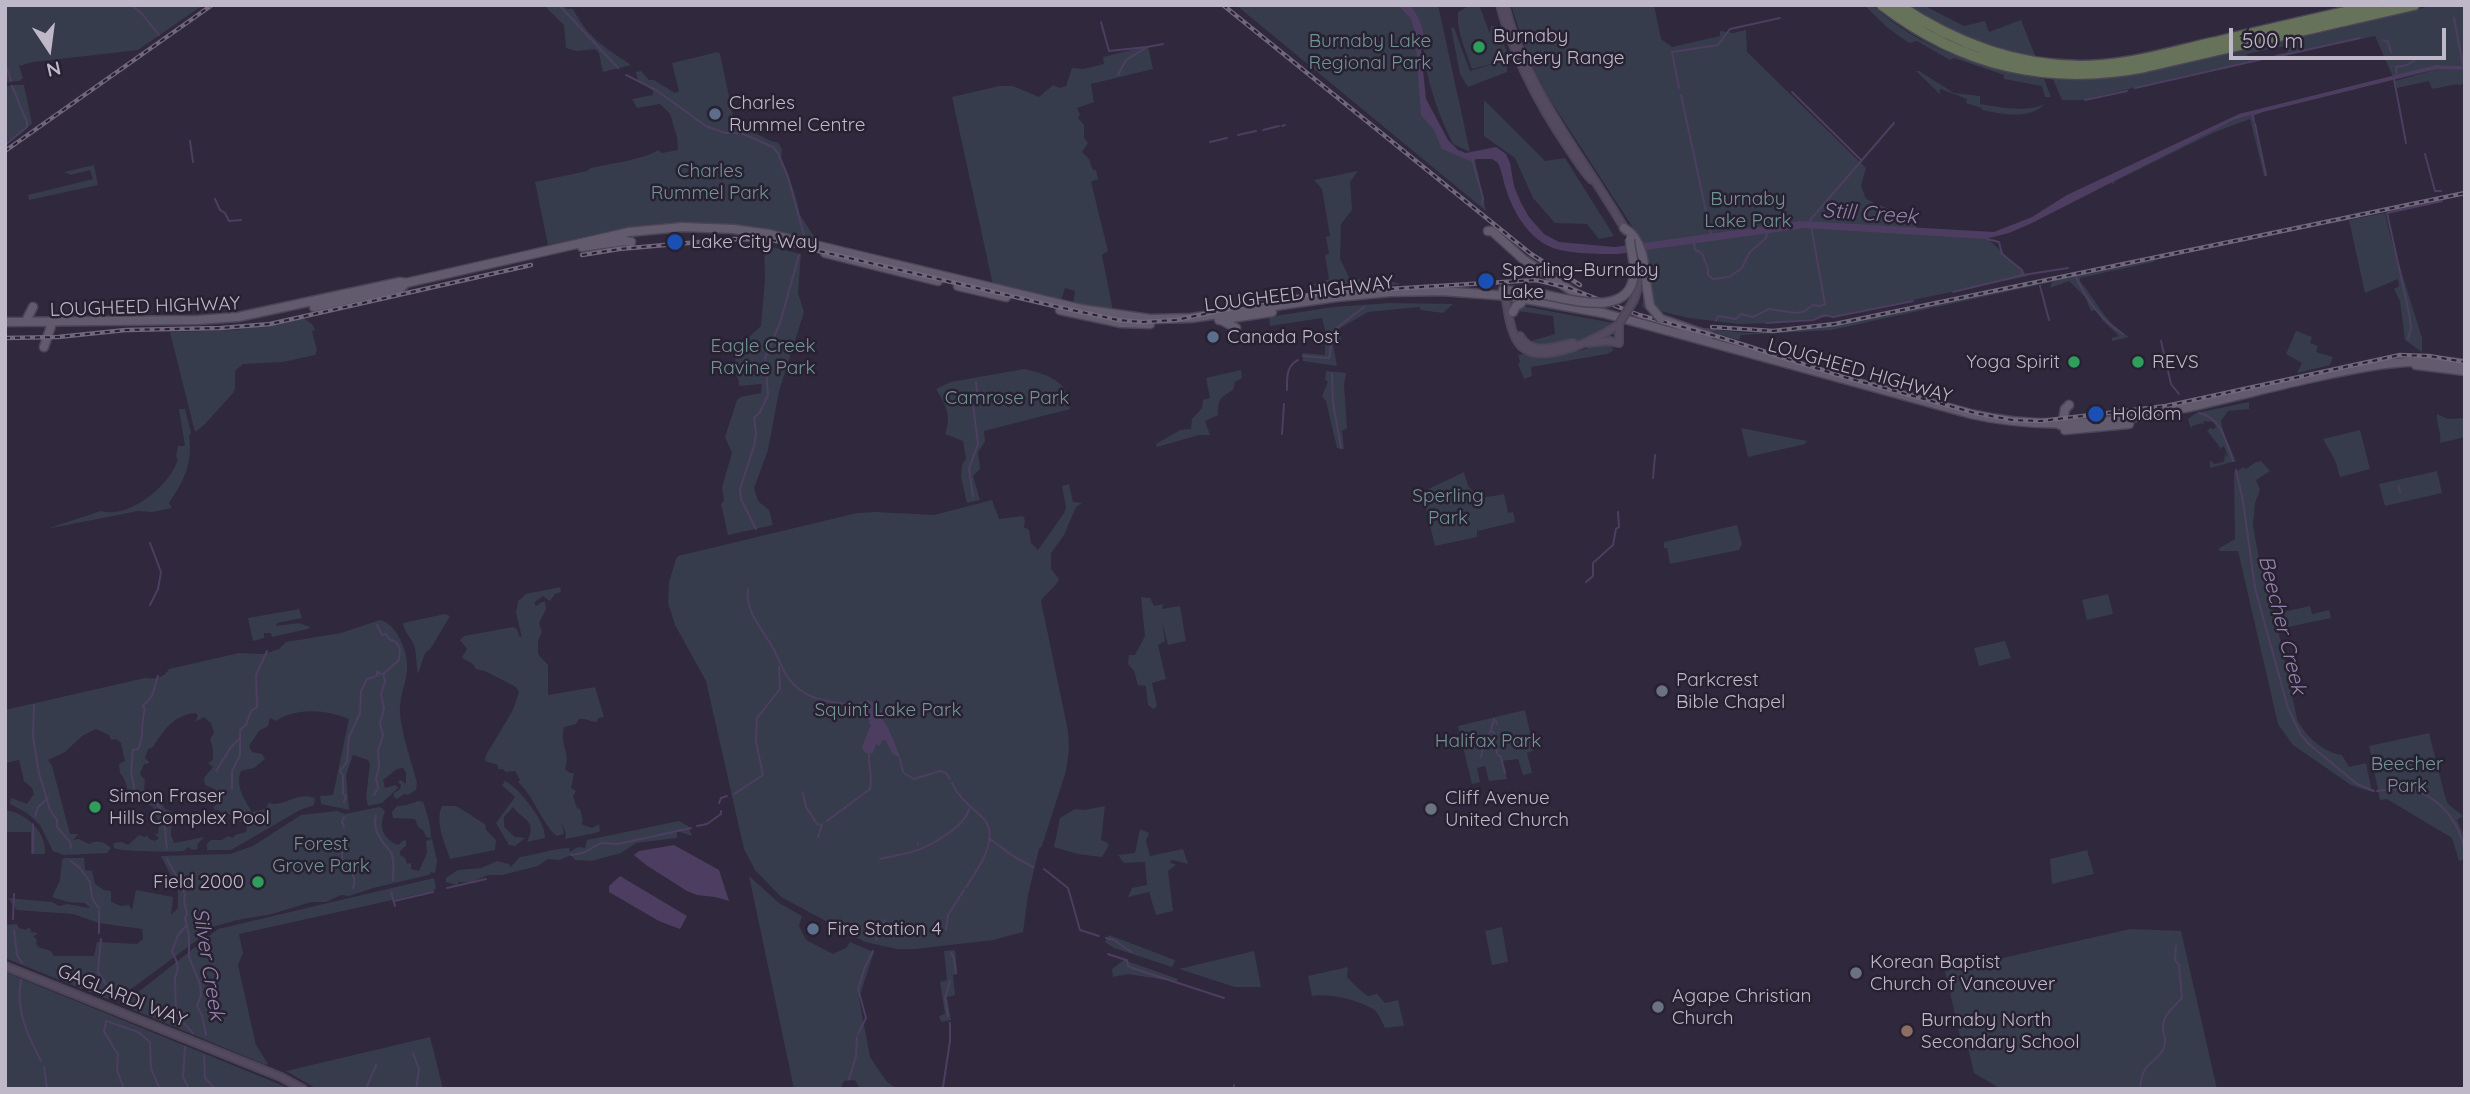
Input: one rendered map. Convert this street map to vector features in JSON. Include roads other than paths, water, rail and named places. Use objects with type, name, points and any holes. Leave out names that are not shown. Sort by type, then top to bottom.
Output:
[{"type":"highway","points":[[1882,5],[1929,37],[1978,59],[2019,69],[2072,75],[2114,73],[2145,67],[2414,5]]},
{"type":"highway","points":[[1898,5],[1942,33],[1986,52],[2039,63],[2081,66],[2129,61],[2377,5]]},
{"type":"main road","points":[[1503,5],[1540,92],[1625,228],[1639,262],[1639,280],[1632,306],[1618,325],[1590,341]]},
{"type":"main road","name":"LOUGHEED HIGHWAY","points":[[5,324],[26,321],[198,320],[238,317],[400,282],[406,283],[629,232],[707,227],[769,234],[1123,317],[1161,320],[1191,318],[1377,293],[1475,292],[1589,310],[1971,414],[2007,421],[2060,425],[2134,418],[2379,364],[2431,360],[2465,364]]},
{"type":"main road","points":[[1625,228],[1631,232],[1640,250],[1650,306],[1661,319],[1801,367]]},
{"type":"main road","name":"LOUGHEED HIGHWAY","points":[[546,252],[548,254],[652,233],[694,230],[726,232],[765,238],[1089,317],[1149,324],[1221,320],[1378,297],[1508,298],[1521,303],[1615,320],[1970,418],[2028,429],[2079,430],[2121,426],[2386,366],[2418,365],[2465,371]]},
{"type":"main road","points":[[1488,231],[1492,232],[1499,245],[1581,298],[1638,322]]},
{"type":"main road","points":[[1475,292],[1495,290],[1541,294],[1592,304],[1604,303],[1620,297],[1629,288],[1634,275],[1630,239]]},
{"type":"main road","points":[[582,247],[625,240],[631,242]]},
{"type":"main road","points":[[1495,290],[1503,282]]},
{"type":"main road","name":"LOUGHEED HIGHWAY","points":[[5,324],[207,324],[253,319],[401,288],[406,283]]},
{"type":"main road","points":[[1508,298],[1514,332],[1524,345],[1537,349],[1590,341],[1619,343],[1618,325]]},
{"type":"main road","points":[[1508,298],[1524,345]]},
{"type":"main road","points":[[1513,312],[1521,303]]},
{"type":"main road","points":[[26,321],[33,307]]},
{"type":"main road","points":[[1221,320],[1236,328]]},
{"type":"main road","points":[[44,347],[51,326]]},
{"type":"main road","points":[[2060,425],[2069,405]]},
{"type":"main road","name":"GAGLARDI WAY","points":[[5,966],[281,1077],[303,1089]]},
{"type":"waterway","points":[[132,5],[159,35]]},
{"type":"waterway","points":[[559,5],[618,68]]},
{"type":"waterway","points":[[1679,88],[1672,52],[1718,45],[1730,29],[1780,18]]},
{"type":"waterway","points":[[2454,18],[2463,65]]},
{"type":"waterway","points":[[1101,22],[1109,51],[1147,47]]},
{"type":"waterway","points":[[2275,57],[2360,38]]},
{"type":"waterway","points":[[2383,40],[2388,42],[2391,52]]},
{"type":"waterway","points":[[1118,75],[1126,60],[1147,47],[1163,44]]},
{"type":"waterway","points":[[2135,88],[2272,57]]},
{"type":"waterway","points":[[2397,78],[2396,67],[2415,60]]},
{"type":"waterway","name":"Silver Creek","points":[[5,62],[11,81]]},
{"type":"waterway","points":[[626,75],[656,90],[706,126],[725,133],[741,133],[773,147],[788,177],[804,235]]},
{"type":"waterway","points":[[2394,79],[2406,143]]},
{"type":"waterway","name":"Silver Creek","points":[[5,145],[27,127],[12,86]]},
{"type":"waterway","points":[[2085,100],[2127,91]]},
{"type":"waterway","points":[[1792,92],[1861,160]]},
{"type":"waterway","points":[[1681,95],[1711,234]]},
{"type":"waterway","name":"Still Creek","points":[[1810,224],[1811,219],[1894,123]]},
{"type":"waterway","points":[[2255,124],[2266,175]]},
{"type":"waterway","points":[[1263,130],[1279,126]]},
{"type":"waterway","points":[[1238,135],[1256,131]]},
{"type":"waterway","points":[[1210,142],[1227,138]]},
{"type":"waterway","points":[[190,141],[193,162]]},
{"type":"waterway","points":[[2425,154],[2435,191],[2441,191]]},
{"type":"waterway","points":[[1473,162],[1483,198],[1482,204]]},
{"type":"waterway","points":[[215,199],[229,221],[241,220]]},
{"type":"waterway","points":[[2408,339],[2411,328],[2409,313],[2387,213],[2442,201]]},
{"type":"waterway","name":"Still Creek","points":[[1877,224],[1879,215]]},
{"type":"waterway","points":[[1716,321],[1718,316],[1736,319],[1741,314],[1753,317],[1769,309],[1795,313],[1803,312],[1813,305],[1825,304],[1811,226]]},
{"type":"waterway","points":[[1694,243],[1695,250],[1702,253],[1708,275],[1713,279],[1729,277],[1742,268],[1749,253],[1767,234]]},
{"type":"waterway","name":"Beecher Creek","points":[[1987,239],[1999,242],[2002,254],[2022,270],[2023,275],[2068,268]]},
{"type":"waterway","points":[[756,529],[741,499],[740,489],[754,446],[754,418],[768,395],[765,358],[780,323],[799,255]]},
{"type":"waterway","points":[[1953,292],[2023,275]]},
{"type":"waterway","name":"Beecher Creek","points":[[2076,277],[2095,309],[2123,334]]},
{"type":"waterway","points":[[2040,286],[2049,320]]},
{"type":"waterway","points":[[1766,323],[1813,320],[1825,315],[1833,317],[1913,301]]},
{"type":"waterway","points":[[1303,356],[1329,358],[1332,337],[1330,333],[1364,307]]},
{"type":"waterway","points":[[1702,329],[1715,330]]},
{"type":"waterway","name":"Beecher Creek","points":[[2161,341],[2171,384],[2179,394]]},
{"type":"waterway","points":[[1287,390],[1289,369],[1298,360]]},
{"type":"waterway","points":[[1332,374],[1333,403],[1341,448]]},
{"type":"waterway","points":[[973,496],[969,469],[978,444],[973,405],[977,393],[976,382]]},
{"type":"waterway","points":[[1282,434],[1284,404]]},
{"type":"waterway","name":"Beecher Creek","points":[[2199,413],[2213,419],[2218,425],[2233,461]]},
{"type":"waterway","points":[[1653,478],[1655,455]]},
{"type":"waterway","name":"Beecher Creek","points":[[2236,470],[2255,588],[2288,708],[2301,735],[2310,745],[2357,784],[2374,791]]},
{"type":"waterway","points":[[2399,487],[2400,492]]},
{"type":"waterway","points":[[1586,582],[1593,576],[1593,563],[1613,545],[1616,529],[1619,527],[1618,512]]},
{"type":"waterway","name":"Silver Creek","points":[[150,543],[161,572],[158,589],[150,605]]},
{"type":"waterway","points":[[748,589],[752,612],[790,680],[810,696],[845,704]]},
{"type":"waterway","points":[[374,795],[378,788],[378,750],[383,736],[380,723],[384,709],[381,694],[385,681],[383,674],[399,660],[400,649],[386,634],[382,635],[377,625]]},
{"type":"waterway","points":[[232,789],[232,771],[240,755],[240,730],[246,725],[251,711],[257,707],[256,675],[267,651]]},
{"type":"waterway","points":[[734,794],[763,775],[756,742],[757,718],[780,689],[779,667]]},
{"type":"waterway","points":[[344,802],[346,796],[343,794],[343,775],[340,771],[347,762],[349,737],[360,713],[361,691],[367,679],[377,676],[377,672],[381,674]]},
{"type":"waterway","name":"Silver Creek","points":[[158,676],[152,696],[143,706],[145,710],[141,739],[138,749],[133,750],[131,772],[135,792],[154,800],[162,812],[167,848]]},
{"type":"waterway","points":[[34,705],[33,737],[39,773],[50,810],[57,820],[57,827],[70,842],[71,848]]},
{"type":"waterway","points":[[1494,719],[1491,730],[1494,733]]},
{"type":"waterway","points":[[1483,745],[1491,730]]},
{"type":"waterway","points":[[1495,734],[1495,745]]},
{"type":"waterway","points":[[216,771],[239,739]]},
{"type":"waterway","points":[[1481,757],[1483,747]]},
{"type":"waterway","points":[[827,821],[870,789],[869,754]]},
{"type":"waterway","points":[[1498,755],[1505,773]]},
{"type":"waterway","points":[[900,759],[903,772]]},
{"type":"waterway","points":[[905,774],[914,779],[940,771],[946,773],[950,779]]},
{"type":"waterway","points":[[952,783],[961,797],[981,816],[990,833],[986,852],[966,887]]},
{"type":"waterway","name":"Beecher Creek","points":[[2377,791],[2405,789],[2428,796],[2438,803],[2459,831],[2465,854]]},
{"type":"waterway","points":[[803,793],[806,807],[817,824],[822,825],[818,837]]},
{"type":"waterway","points":[[719,803],[721,798],[727,796]]},
{"type":"waterway","points":[[35,816],[38,807],[48,798]]},
{"type":"waterway","points":[[880,859],[925,847],[956,827],[969,809]]},
{"type":"waterway","points":[[697,826],[707,824],[721,814],[721,811]]},
{"type":"waterway","points":[[376,815],[376,831],[393,857],[393,880]]},
{"type":"waterway","points":[[344,817],[344,827]]},
{"type":"waterway","points":[[33,824],[33,853]]},
{"type":"waterway","points":[[571,855],[583,853],[601,843],[618,844],[691,828]]},
{"type":"waterway","points":[[989,838],[1033,867]]},
{"type":"waterway","points":[[342,840],[342,860],[347,861],[352,871],[353,888]]},
{"type":"waterway","name":"Silver Creek","points":[[167,859],[185,895],[189,957],[200,984],[201,995],[197,1006],[202,1015],[206,1035]]},
{"type":"waterway","points":[[71,861],[90,882],[92,898],[99,908]]},
{"type":"waterway","points":[[1044,869],[1068,888],[1080,930],[1099,936]]},
{"type":"waterway","points":[[447,888],[486,879]]},
{"type":"waterway","points":[[946,930],[948,915],[964,890]]},
{"type":"waterway","points":[[391,892],[395,906]]},
{"type":"waterway","points":[[394,901],[433,892]]},
{"type":"waterway","points":[[13,919],[14,894]]},
{"type":"waterway","points":[[99,911],[99,933]]},
{"type":"waterway","points":[[876,940],[885,920]]},
{"type":"waterway","points":[[186,926],[178,935],[172,951],[178,967],[175,977],[176,1015],[193,1033]]},
{"type":"waterway","points":[[14,930],[17,955],[22,963]]},
{"type":"waterway","points":[[1106,938],[1114,940],[1131,952]]},
{"type":"waterway","points":[[101,939],[98,972],[114,996]]},
{"type":"waterway","points":[[2140,1089],[2144,1072],[2165,1045],[2164,1020],[2182,998],[2179,965],[2175,960],[2176,946]]},
{"type":"waterway","points":[[858,1034],[866,1018],[858,989],[873,951]]},
{"type":"waterway","points":[[951,953],[956,973]]},
{"type":"waterway","points":[[1108,954],[1126,960]]},
{"type":"waterway","points":[[1127,960],[1128,966],[1132,968],[1224,998]]},
{"type":"waterway","points":[[21,980],[21,1012],[41,1061]]},
{"type":"waterway","points":[[948,1016],[945,998],[950,981]]},
{"type":"waterway","points":[[124,1089],[117,1070],[118,1054],[104,1032],[106,1021],[138,1032],[150,1042],[151,1069],[160,1089]]},
{"type":"waterway","points":[[943,1087],[950,1023]]},
{"type":"waterway","points":[[849,1079],[856,1056],[857,1037]]},
{"type":"waterway","points":[[185,1047],[183,1077],[189,1089]]},
{"type":"waterway","points":[[413,1053],[419,1069],[416,1089]]},
{"type":"waterway","points":[[204,1056],[205,1078],[215,1089]]},
{"type":"waterway","points":[[366,1089],[376,1065]]},
{"type":"waterway","points":[[44,1067],[47,1089]]},
{"type":"railway","points":[[5,151],[212,5]]},
{"type":"railway","points":[[1223,5],[1531,254],[1580,285]]},
{"type":"railway","points":[[1712,327],[1773,331],[1835,324],[2465,193]]},
{"type":"railway","points":[[582,255],[734,239],[772,240],[1054,306],[1118,320],[1142,322],[1176,320],[1261,302],[1324,293],[1536,280],[1569,288],[1639,315],[1716,336],[1844,377],[1975,413],[2012,420],[2041,421],[2166,406],[2400,355],[2429,356],[2465,362]]},
{"type":"railway","points":[[5,338],[270,324],[531,265]]},
{"type":"place","name":"Burnaby Archery Range","points":[[1479,47]]},
{"type":"place","name":"Charles Rummel Centre","points":[[715,114]]},
{"type":"place","name":"Lake City Way","points":[[675,242]]},
{"type":"place","name":"Sperling–Burnaby Lake","points":[[1486,281]]},
{"type":"place","name":"Canada Post","points":[[1213,337]]},
{"type":"place","name":"Yoga Spirit","points":[[2074,362]]},
{"type":"place","name":"REVS","points":[[2138,362]]},
{"type":"place","name":"Holdom","points":[[2096,414]]},
{"type":"place","name":"Parkcrest Bible Chapel","points":[[1662,691]]},
{"type":"place","name":"Simon Fraser Hills Complex Pool","points":[[95,807]]},
{"type":"place","name":"Cliff Avenue United Church","points":[[1431,809]]},
{"type":"place","name":"Field 2000","points":[[258,882]]},
{"type":"place","name":"Fire Station 4","points":[[813,929]]},
{"type":"place","name":"Korean Baptist Church of Vancouver","points":[[1856,973]]},
{"type":"place","name":"Agape Christian Church","points":[[1658,1007]]},
{"type":"place","name":"Burnaby North Secondary School","points":[[1907,1031]]},
{"type":"park label","name":"Burnaby Lake Regional Park","points":[[1370,52]]},
{"type":"park label","name":"Charles Rummel Park","points":[[710,182]]},
{"type":"park label","name":"Burnaby Lake Park","points":[[1748,210]]},
{"type":"park label","name":"Eagle Creek Ravine Park","points":[[763,357]]},
{"type":"park label","name":"Camrose Park","points":[[1007,398]]},
{"type":"park label","name":"Sperling Park","points":[[1448,507]]},
{"type":"park label","name":"Squint Lake Park","points":[[888,710]]},
{"type":"park label","name":"Halifax Park","points":[[1488,741]]},
{"type":"park label","name":"Beecher Park","points":[[2407,775]]},
{"type":"park label","name":"Forest Grove Park","points":[[321,855]]}]
